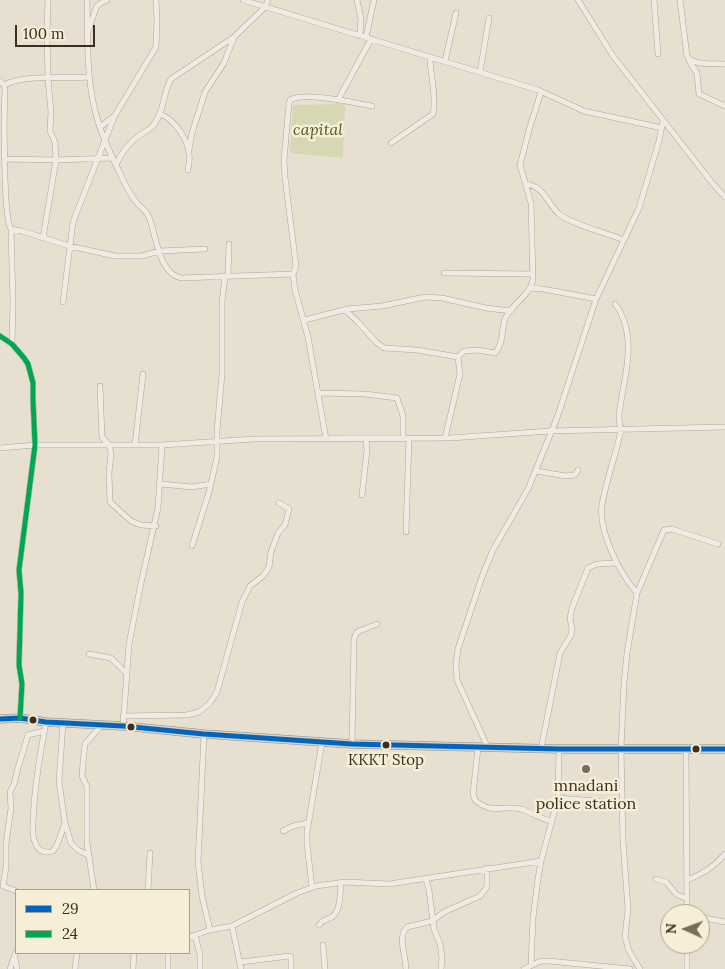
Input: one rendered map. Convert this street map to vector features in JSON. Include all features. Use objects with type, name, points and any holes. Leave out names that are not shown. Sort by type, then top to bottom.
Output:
[{"type":"highway","points":[[0,719],[20,718],[46,722],[102,724],[204,734],[352,744],[541,749],[725,749]]},
{"type":"street","points":[[43,238],[56,160],[55,142],[50,130],[48,0]]},
{"type":"street","points":[[87,0],[86,36],[89,77],[93,105],[100,128],[125,185],[148,215],[159,252],[171,272],[177,277],[293,274]]},
{"type":"street","points":[[86,36],[98,4],[107,0]]},
{"type":"street","points":[[63,302],[69,246],[74,222],[114,117],[156,47],[156,0]]},
{"type":"street","points":[[243,0],[266,2],[273,10],[480,72],[541,92],[584,111],[662,128]]},
{"type":"street","points":[[357,0],[366,37]]},
{"type":"street","points":[[338,100],[366,37],[374,0]]},
{"type":"street","points":[[578,0],[613,56],[725,197]]},
{"type":"street","points":[[654,0],[658,54]]},
{"type":"street","points":[[680,0],[687,56],[697,74],[699,94],[725,106]]},
{"type":"street","points":[[6,159],[97,159],[112,156],[149,130],[160,114],[167,85],[171,79],[234,36],[266,2]]},
{"type":"street","points":[[445,61],[456,13]]},
{"type":"street","points":[[480,72],[489,18]]},
{"type":"street","points":[[188,150],[205,92],[224,63],[234,36]]},
{"type":"street","points":[[391,143],[433,114],[434,99],[430,57]]},
{"type":"street","points":[[689,60],[725,64]]},
{"type":"street","points":[[4,86],[14,80],[89,77]]},
{"type":"street","points":[[0,81],[4,86],[13,301],[12,344]]},
{"type":"street","points":[[445,438],[460,374],[458,358],[464,351],[477,350],[495,353],[501,344],[506,318],[531,288],[531,204],[520,160],[541,92]]},
{"type":"street","points":[[326,439],[319,394],[293,274],[296,266],[286,194],[284,160],[289,104],[290,100],[298,97],[338,100],[372,106]]},
{"type":"street","points":[[160,114],[171,120],[185,141],[190,155],[188,170]]},
{"type":"street","points":[[100,128],[114,117]]},
{"type":"street","points":[[488,748],[457,680],[456,664],[458,649],[483,574],[493,550],[528,489],[536,471],[550,431],[557,418],[596,299],[639,208],[662,128],[662,120]]},
{"type":"street","points":[[116,165],[126,147]]},
{"type":"street","points":[[526,184],[537,187],[564,218],[624,240]]},
{"type":"street","points":[[0,224],[69,246],[115,256],[142,256],[159,252],[205,249]]},
{"type":"street","points":[[192,546],[217,458],[222,374],[222,302],[229,244]]},
{"type":"street","points":[[444,273],[532,274]]},
{"type":"street","points":[[531,288],[596,299]]},
{"type":"street","points":[[304,320],[344,310],[376,308],[432,296],[511,311]]},
{"type":"street","points":[[615,304],[622,312],[628,332],[628,365],[618,420],[621,430],[602,512],[605,529],[616,563],[637,593]]},
{"type":"street","points":[[344,310],[384,348],[417,350],[458,358]]},
{"type":"street","points":[[0,336],[12,344],[28,364],[34,384],[32,400],[35,445],[19,570],[21,593],[19,665],[22,684],[20,718]]},
{"type":"street","points":[[135,445],[144,374]]},
{"type":"street","points":[[100,386],[102,437],[109,445],[110,453],[110,502],[131,521],[141,525],[156,526]]},
{"type":"street","points":[[319,394],[365,394],[397,398],[403,416],[403,439]]},
{"type":"street","points":[[0,448],[35,445],[162,445],[254,439],[445,438],[550,431],[725,427]]},
{"type":"street","points":[[406,532],[410,438]]},
{"type":"street","points":[[362,496],[367,450],[366,439]]},
{"type":"street","points":[[123,726],[132,622],[156,526],[161,484],[162,445]]},
{"type":"street","points":[[536,471],[566,476],[574,475],[578,470]]},
{"type":"street","points":[[161,484],[196,486],[211,484]]},
{"type":"street","points":[[123,716],[188,715],[199,712],[213,698],[220,681],[242,602],[250,586],[263,576],[269,567],[271,552],[278,533],[285,526],[289,509],[279,502]]},
{"type":"street","points":[[640,969],[629,951],[625,937],[628,909],[621,748],[627,654],[637,593],[664,530],[672,529],[718,544]]},
{"type":"street","points":[[541,749],[560,653],[571,635],[570,618],[575,597],[588,568],[597,564],[616,563]]},
{"type":"street","points":[[352,744],[354,639],[357,632],[377,624]]},
{"type":"street","points":[[89,654],[111,658],[127,674]]},
{"type":"street","points":[[46,722],[34,796],[34,839],[39,849],[47,853],[53,851],[65,824]]},
{"type":"street","points":[[63,722],[59,782],[65,824],[71,843],[78,850],[88,855]]},
{"type":"street","points":[[94,889],[88,855],[86,787],[82,776],[82,763],[85,744],[102,724]]},
{"type":"street","points":[[15,891],[3,886],[11,808],[10,792],[28,735],[44,731]]},
{"type":"street","points":[[204,734],[198,863],[202,896],[210,930]]},
{"type":"street","points":[[312,887],[307,844],[308,823],[322,742]]},
{"type":"street","points":[[478,748],[473,794],[475,800],[486,808],[521,809],[544,820],[551,821]]},
{"type":"street","points":[[531,965],[533,918],[541,861],[558,798],[560,749]]},
{"type":"street","points":[[686,749],[687,904]]},
{"type":"street","points":[[558,798],[622,803]]},
{"type":"street","points":[[284,831],[293,826],[308,823]]},
{"type":"street","points":[[148,889],[150,853]]},
{"type":"street","points":[[687,880],[703,872],[725,854]]},
{"type":"street","points":[[190,938],[210,930],[232,926],[297,892],[312,887],[341,882],[389,884],[541,861]]},
{"type":"street","points":[[406,969],[402,936],[404,929],[432,921],[444,912],[480,896],[488,887],[488,868]]},
{"type":"street","points":[[426,879],[432,921],[440,944],[441,969]]},
{"type":"street","points":[[656,879],[666,882],[676,894],[687,899]]},
{"type":"street","points":[[319,924],[323,920],[332,917],[337,911],[341,882]]},
{"type":"street","points":[[710,919],[725,922]]},
{"type":"street","points":[[232,926],[241,969]]},
{"type":"street","points":[[196,936],[200,954],[200,969]]},
{"type":"street","points":[[324,945],[324,969]]},
{"type":"street","points":[[10,969],[16,954]]},
{"type":"street","points":[[16,954],[17,969]]},
{"type":"street","points":[[75,969],[77,954]]},
{"type":"street","points":[[133,969],[134,954]]},
{"type":"street","points":[[168,954],[168,969]]},
{"type":"street","points":[[687,954],[687,969]]},
{"type":"street","points":[[241,962],[288,956],[291,957],[292,969]]},
{"type":"street","points":[[524,969],[541,961],[572,966],[630,969]]},
{"type":"green space","name":"capital","points":[[345,104],[343,158],[290,153],[293,105]]},
{"type":"transit line","name":"24","points":[[0,336],[12,344],[24,358],[28,364],[33,383],[35,445],[19,570],[21,593],[19,665],[22,684],[20,718]]},
{"type":"transit line","name":"29","points":[[0,719],[20,718],[46,722],[123,726],[204,734],[352,744],[559,749],[725,749]]},
{"type":"place","name":"KKKT Stop","points":[[386,745]]},
{"type":"place","name":"mnadani police station","points":[[586,769]]}]
